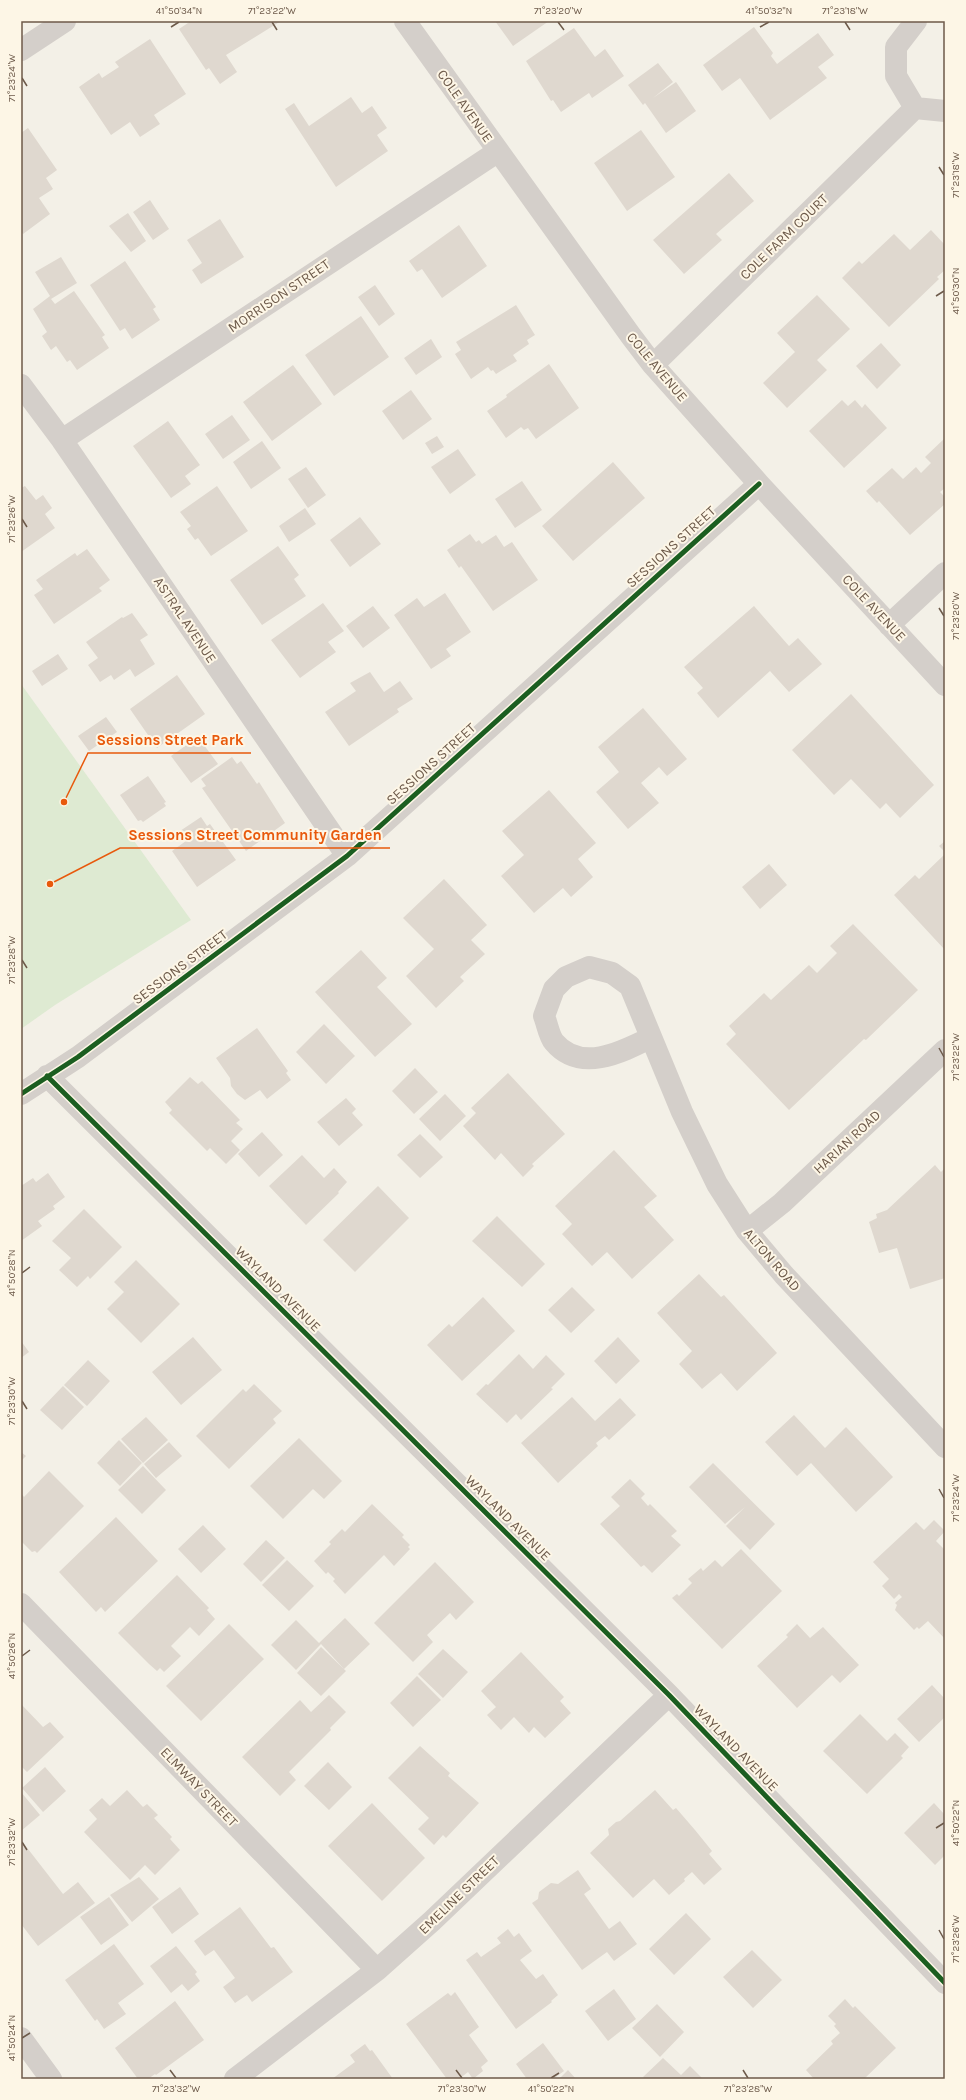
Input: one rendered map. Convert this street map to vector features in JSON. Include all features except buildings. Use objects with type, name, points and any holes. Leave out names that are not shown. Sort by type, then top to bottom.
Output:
[{"type":"street","points":[[21,50],[65,21]]},
{"type":"street","name":"COLE AVENUE","points":[[405,21],[497,152],[630,336],[653,365],[759,484],[945,685]]},
{"type":"street","points":[[916,21],[896,47],[896,76],[915,108],[945,111]]},
{"type":"street","name":"COLE FARM COURT","points":[[653,365],[915,108]]},
{"type":"street","name":"MORRISON STREET","points":[[62,440],[497,152]]},
{"type":"street","name":"ASTRAL AVENUE","points":[[21,385],[62,440],[347,856]]},
{"type":"street","name":"SESSIONS STREET","points":[[21,1094],[78,1057],[347,856],[759,484]]},
{"type":"street","points":[[889,625],[945,573]]},
{"type":"street","name":"ALTON ROAD","points":[[650,1038],[621,1053],[596,1058],[575,1058],[553,1041],[544,1016],[554,990],[566,977],[589,967],[612,973],[630,986],[640,1008],[650,1038],[682,1112],[717,1184],[746,1231],[784,1275],[945,1447]]},
{"type":"street","name":"HARIAN ROAD","points":[[746,1231],[782,1203],[945,1050]]},
{"type":"street","name":"WAYLAND AVENUE","points":[[47,1076],[669,1695],[945,1982]]},
{"type":"street","name":"ELMWAY STREET","points":[[21,1604],[377,1970]]},
{"type":"street","name":"EMELINE STREET","points":[[235,2079],[377,1970],[432,1921],[669,1695]]},
{"type":"street","points":[[21,2038],[51,2079]]},
{"type":"green space","points":[[21,684],[191,920],[55,1005],[21,1029]]},
{"type":"cycle path","points":[[21,1094],[78,1057],[347,856],[759,484]]},
{"type":"cycle path","points":[[47,1076],[669,1695],[945,1983]]},
{"type":"place","name":"Sessions Street Park","points":[[64,802]]},
{"type":"place","name":"Sessions Street Community Garden","points":[[50,884]]}]
